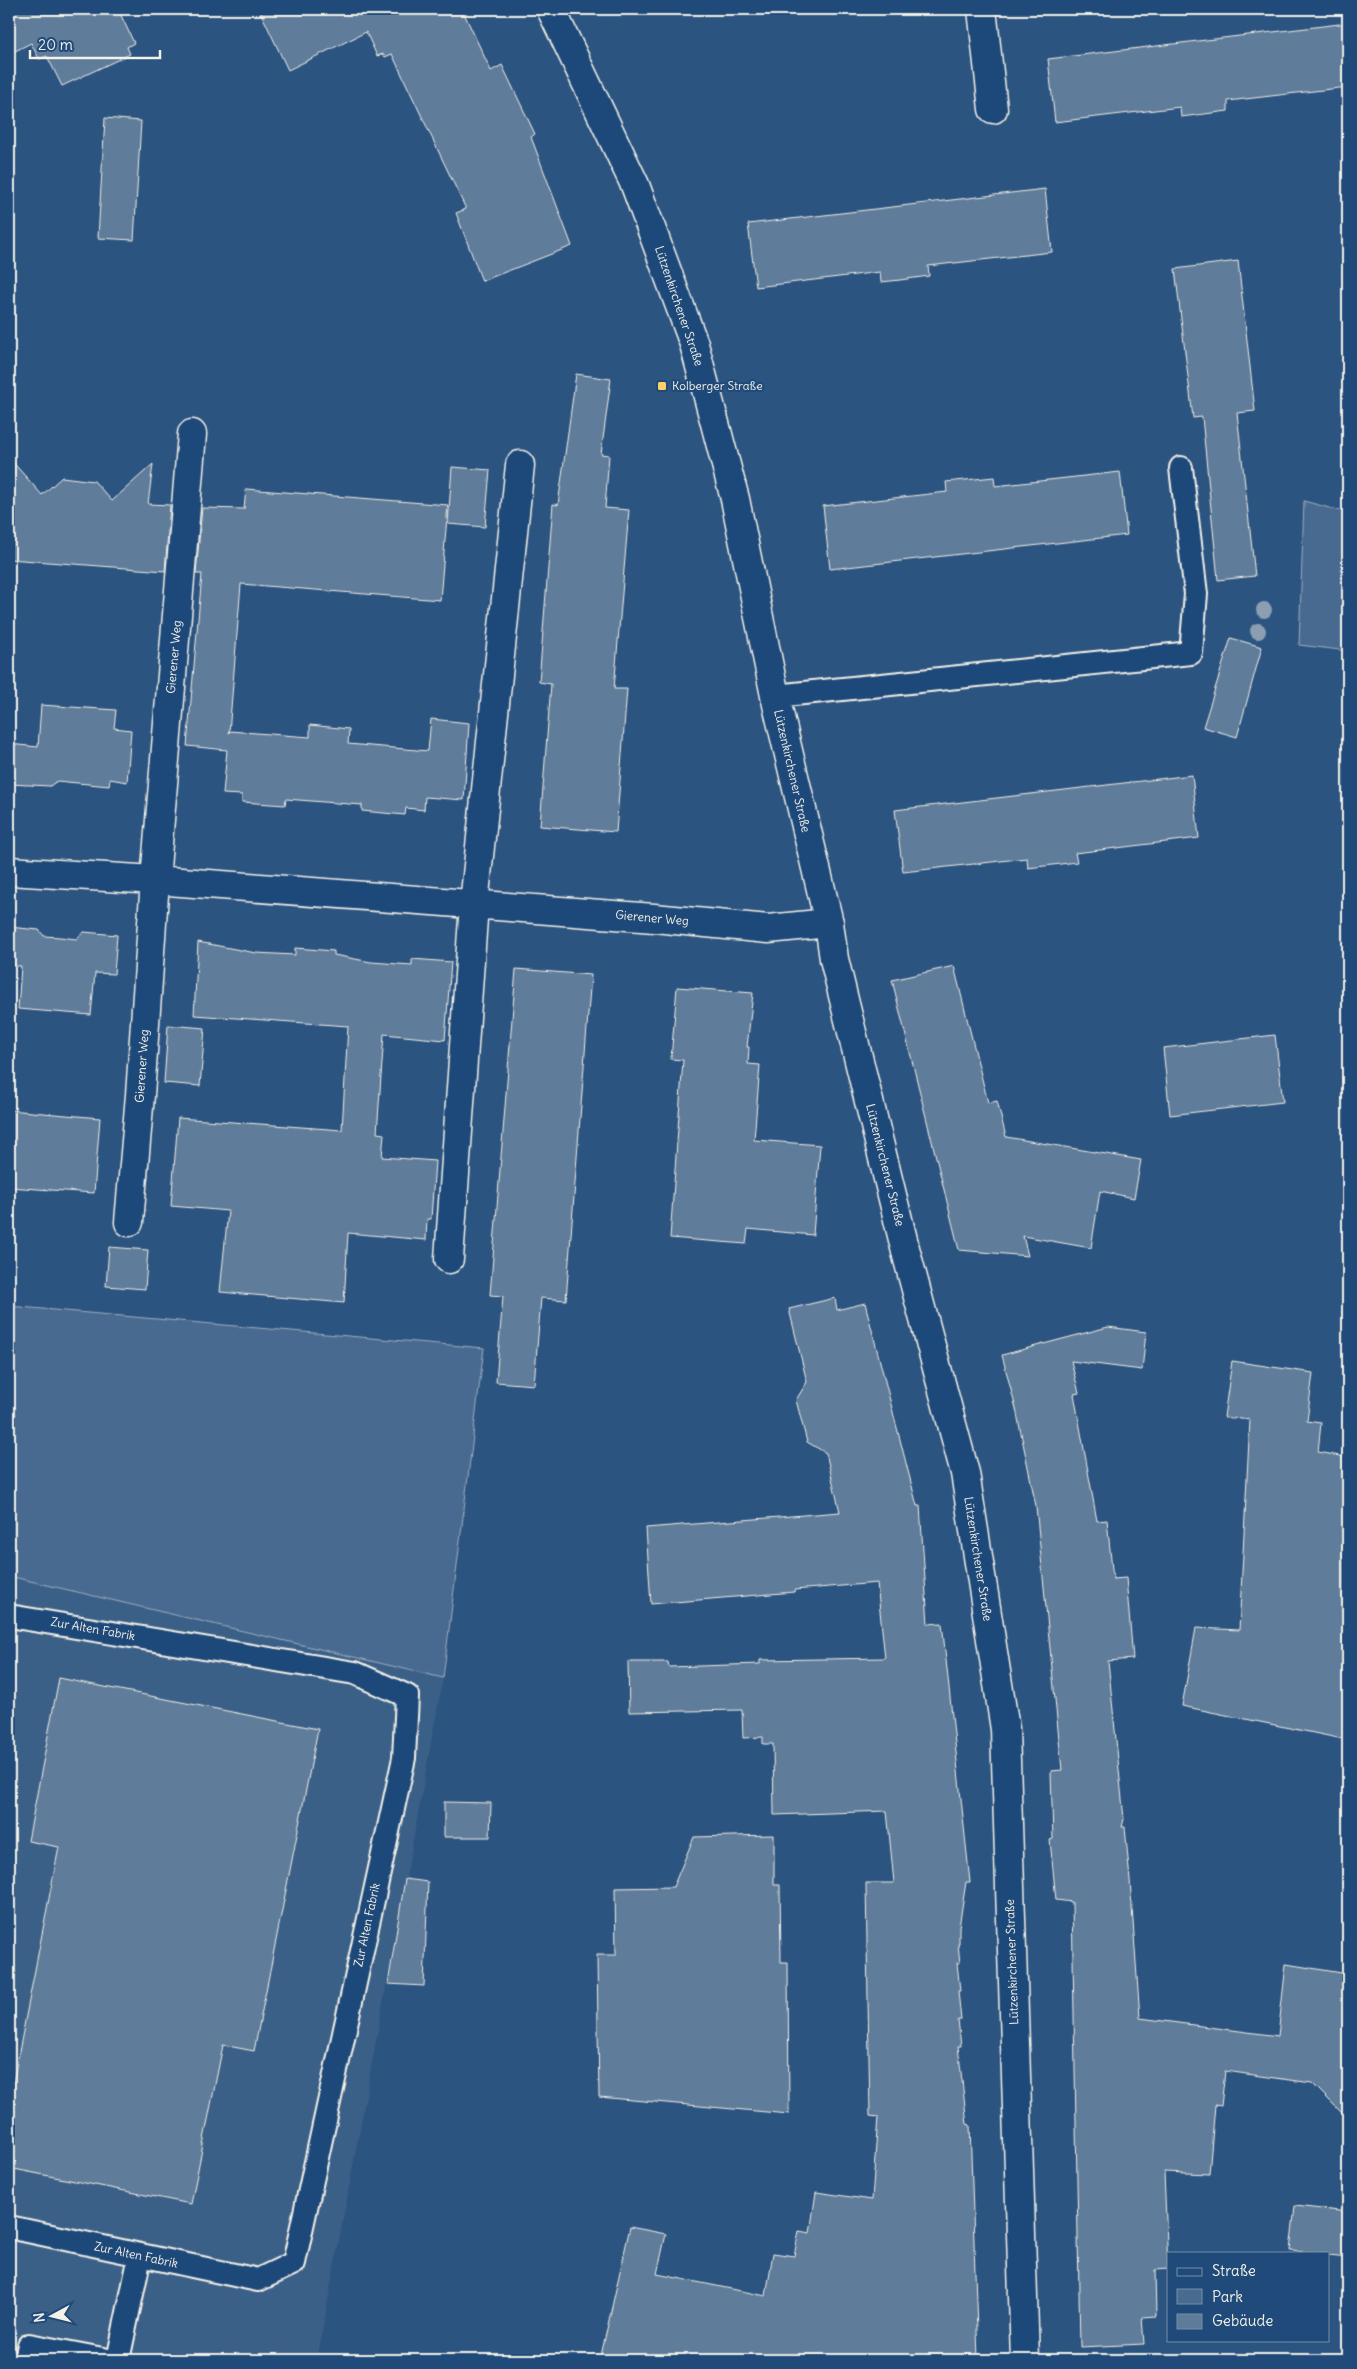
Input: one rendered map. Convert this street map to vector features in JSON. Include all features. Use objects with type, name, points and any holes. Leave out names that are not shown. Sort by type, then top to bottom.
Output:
[{"type":"street","name":"Lützenkirchener Straße","points":[[551,9],[635,186],[694,344],[735,499],[774,696],[829,923],[834,959],[906,1252],[964,1473],[1005,1729],[1025,2360]]},
{"type":"street","points":[[982,9],[993,109]]},
{"type":"street","name":"Gierener Weg","points":[[129,1222],[141,1086],[154,880],[192,434]]},
{"type":"street","points":[[449,1259],[474,904],[520,465]]},
{"type":"street","name":"Gierener Weg","points":[[9,871],[474,904],[768,929],[829,923]]},
{"type":"lane","points":[[774,696],[1191,653],[1196,594],[1181,468]]},
{"type":"lane","name":"Zur Alten Fabrik","points":[[9,1616],[355,1673],[407,1696],[404,1758],[294,2263],[258,2280],[9,2227]]},
{"type":"lane","points":[[118,2360],[140,2256]]},
{"type":"lane","points":[[26,2360],[29,2345],[108,2360]]},
{"type":"shaded area","points":[[9,1576],[443,1678],[317,2360],[9,2360]]},
{"type":"green space","points":[[1304,501],[1348,513],[1348,651],[1299,645]]},
{"type":"green space","points":[[9,1306],[484,1348],[443,1678],[9,1576]]},
{"type":"building","points":[[9,9],[118,9],[134,43],[127,47],[130,54],[62,86],[47,56],[39,59],[31,43],[9,54]]},
{"type":"building","points":[[259,9],[462,9],[491,71],[502,65],[535,134],[531,137],[572,246],[482,281],[456,213],[466,209],[392,54],[385,57],[383,54],[377,56],[366,32],[288,70]]},
{"type":"building","points":[[1348,23],[1348,87],[1228,101],[1228,111],[1181,117],[1180,107],[1055,122],[1048,59]]},
{"type":"building","points":[[105,118],[141,121],[134,240],[98,238]]},
{"type":"building","points":[[1045,189],[1052,252],[928,266],[929,276],[900,280],[881,282],[880,272],[756,287],[748,224]]},
{"type":"building","points":[[1238,261],[1255,411],[1237,413],[1255,576],[1218,580],[1202,417],[1193,418],[1175,269]]},
{"type":"building","points":[[576,374],[611,379],[601,454],[609,455],[605,508],[629,510],[614,689],[627,689],[616,832],[540,826],[551,684],[539,682],[553,504],[558,505]]},
{"type":"building","points":[[9,458],[42,495],[62,477],[94,481],[112,501],[153,464],[148,504],[170,505],[165,571],[9,559]]},
{"type":"building","points":[[452,467],[490,470],[485,527],[448,524]]},
{"type":"building","points":[[1120,472],[1127,535],[830,569],[823,506],[947,492],[946,482],[994,477],[995,486]]},
{"type":"building","points":[[246,489],[448,505],[440,600],[241,584],[229,731],[310,737],[310,725],[349,729],[348,744],[428,751],[431,719],[469,723],[464,800],[425,797],[424,810],[406,808],[405,815],[362,811],[362,805],[286,799],[285,805],[242,802],[242,795],[223,794],[227,750],[187,746],[202,574],[196,574],[202,508],[244,509]]},
{"type":"building","points":[[1231,638],[1262,647],[1237,737],[1203,727]]},
{"type":"building","points":[[41,705],[116,710],[114,728],[131,730],[127,782],[110,779],[109,786],[57,781],[50,786],[9,784],[9,744],[38,747]]},
{"type":"building","points":[[1192,775],[1199,838],[1075,853],[1077,862],[1028,868],[1027,858],[903,872],[895,810]]},
{"type":"building","points":[[9,927],[39,930],[44,936],[76,939],[84,932],[117,935],[114,974],[95,973],[91,1015],[18,1009],[21,966],[9,966]]},
{"type":"building","points":[[198,942],[256,953],[295,955],[295,948],[334,951],[334,955],[371,962],[412,965],[412,959],[451,962],[445,1040],[384,1034],[377,1133],[384,1134],[382,1157],[435,1161],[431,1219],[427,1219],[426,1240],[348,1233],[344,1303],[220,1292],[228,1211],[171,1206],[178,1118],[342,1130],[348,1026],[194,1015]]},
{"type":"building","points":[[954,966],[988,1103],[997,1101],[1006,1137],[1141,1160],[1134,1198],[1100,1191],[1091,1248],[1023,1236],[1028,1256],[959,1250],[892,980]]},
{"type":"building","points":[[516,969],[591,975],[566,1300],[541,1298],[534,1385],[496,1382],[503,1296],[490,1295]]},
{"type":"building","points":[[677,987],[753,993],[747,1047],[749,1047],[748,1064],[760,1065],[754,1140],[820,1145],[813,1235],[748,1229],[746,1244],[670,1238],[683,1060],[671,1059]]},
{"type":"building","points":[[168,1025],[205,1028],[200,1086],[164,1083]]},
{"type":"building","points":[[1275,1035],[1283,1102],[1170,1115],[1163,1048]]},
{"type":"building","points":[[9,1110],[100,1118],[94,1193],[9,1187]]},
{"type":"building","points":[[109,1247],[148,1250],[145,1289],[106,1286]]},
{"type":"building","points":[[835,1298],[837,1310],[865,1303],[917,1506],[920,1506],[928,1624],[942,1623],[970,1882],[966,1882],[959,1927],[960,1963],[957,1963],[961,2020],[958,2020],[961,2046],[958,2046],[967,2124],[970,2125],[978,2360],[600,2360],[630,2227],[666,2234],[657,2274],[766,2296],[773,2253],[794,2256],[799,2231],[810,2233],[816,2192],[872,2200],[878,2117],[870,2116],[866,1883],[894,1883],[887,1811],[774,1815],[773,1744],[763,1744],[763,1737],[743,1738],[742,1710],[629,1712],[628,1662],[668,1662],[669,1667],[760,1664],[760,1660],[885,1658],[877,1583],[651,1604],[646,1528],[840,1512],[826,1453],[807,1442],[796,1400],[807,1382],[789,1309]]},
{"type":"building","points":[[1108,1327],[1146,1332],[1142,1370],[1071,1361],[1079,1393],[1074,1394],[1097,1521],[1107,1520],[1113,1579],[1126,1578],[1133,1659],[1108,1661],[1124,1819],[1122,1827],[1125,1827],[1130,1880],[1140,2018],[1278,2036],[1286,1964],[1348,1974],[1348,2119],[1312,2083],[1225,2071],[1221,2106],[1215,2105],[1209,2174],[1164,2172],[1167,2269],[1155,2270],[1156,2316],[1142,2317],[1144,2344],[1080,2347],[1072,1902],[1056,1900],[1050,1840],[1053,1839],[1051,1771],[1062,1770],[1036,1506],[1016,1409],[1002,1355]]},
{"type":"building","points":[[1232,1361],[1313,1373],[1307,1421],[1321,1423],[1318,1452],[1345,1457],[1348,1476],[1348,1740],[1182,1706],[1196,1628],[1239,1630],[1250,1420],[1224,1417]]},
{"type":"building","points":[[59,1678],[318,1729],[254,2051],[223,2045],[191,2204],[9,2168],[9,2103],[59,1847],[28,1841]]},
{"type":"building","points":[[444,1802],[491,1803],[490,1837],[444,1837]]},
{"type":"building","points":[[774,1835],[774,1885],[780,1885],[781,1962],[788,1962],[789,2114],[599,2097],[597,1955],[616,1955],[615,1888],[673,1887],[694,1837]]},
{"type":"building","points":[[405,1879],[428,1882],[424,1986],[388,1984]]},
{"type":"building","points":[[1295,2206],[1348,2212],[1348,2257],[1330,2255],[1330,2252],[1290,2251]]},
{"type":"place","name":"Kolberger Straße","points":[[662,386]]}]
